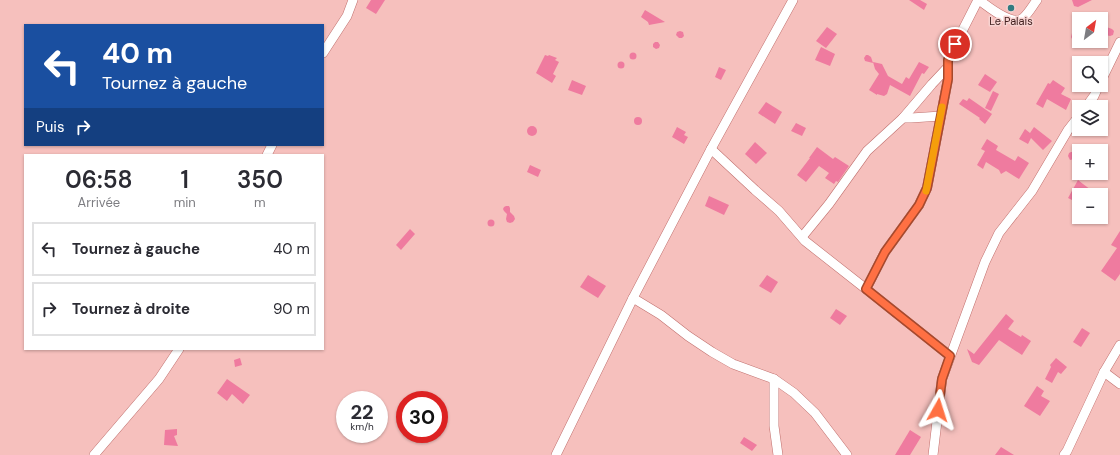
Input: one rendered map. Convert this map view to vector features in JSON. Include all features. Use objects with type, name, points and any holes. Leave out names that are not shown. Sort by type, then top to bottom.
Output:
[{"type":"street","points":[[324,51],[347,16],[353,0]]},
{"type":"street","points":[[556,455],[633,298],[711,149],[793,0]]},
{"type":"street","points":[[866,289],[885,252],[919,205],[927,188],[948,79],[948,60],[979,0],[1005,18],[1015,20],[1023,19],[1037,0]]},
{"type":"street","points":[[1108,67],[1120,42]]},
{"type":"street","points":[[802,237],[829,204],[867,151],[903,118],[948,67]]},
{"type":"street","points":[[903,118],[941,116]]},
{"type":"street","points":[[933,455],[942,379],[985,262],[999,233],[1032,191],[1072,125]]},
{"type":"street","points":[[711,149],[755,190],[780,210],[805,241],[950,356]]},
{"type":"street","points":[[633,298],[661,315],[712,352],[733,364],[774,379],[794,393],[815,413],[847,455]]},
{"type":"street","points":[[1068,454],[1104,372],[1120,345]]},
{"type":"street","points":[[94,455],[159,379],[178,350]]},
{"type":"street","points":[[1104,372],[1120,384]]},
{"type":"street","points":[[774,379],[774,426],[778,455]]},
{"type":"building","points":[[371,0],[385,0],[376,14],[366,8]]},
{"type":"building","points":[[909,0],[920,0],[927,4],[924,10]]},
{"type":"building","points":[[1072,0],[1092,0],[1078,7],[1074,6]]},
{"type":"building","points":[[645,10],[665,22],[649,25],[648,22],[641,17]]},
{"type":"building","points":[[827,27],[837,34],[826,48],[816,41]]},
{"type":"building","points":[[1108,28],[1114,31],[1113,35],[1108,36]]},
{"type":"building","points":[[677,32],[683,32],[684,36],[682,38],[679,38],[676,35]]},
{"type":"building","points":[[655,42],[658,42],[660,45],[659,48],[656,49],[653,47]]},
{"type":"building","points":[[821,47],[835,54],[830,66],[815,60]]},
{"type":"building","points":[[633,53],[636,56],[633,59],[630,56]]},
{"type":"building","points":[[545,55],[557,58],[555,60],[559,62],[553,74],[556,76],[552,83],[536,73]]},
{"type":"building","points":[[866,55],[871,57],[873,63],[865,61],[864,58]]},
{"type":"building","points":[[621,62],[624,65],[621,68],[618,65]]},
{"type":"building","points":[[873,62],[882,64],[888,76],[902,84],[906,77],[909,79],[919,62],[929,67],[924,74],[922,73],[910,96],[890,85],[887,94],[884,96],[877,95],[869,90],[879,74],[875,69]]},
{"type":"building","points":[[719,67],[726,70],[721,80],[715,77]]},
{"type":"building","points":[[985,74],[997,82],[990,92],[978,85]]},
{"type":"building","points":[[572,80],[586,86],[582,95],[568,90]]},
{"type":"building","points":[[1053,80],[1065,88],[1061,94],[1071,99],[1066,110],[1047,99],[1043,108],[1036,104],[1048,83],[1050,84]]},
{"type":"building","points":[[993,91],[999,94],[991,111],[985,108]]},
{"type":"building","points":[[969,98],[992,114],[985,124],[979,119],[980,118],[959,104],[963,99],[967,101]]},
{"type":"building","points":[[766,102],[782,112],[775,124],[758,113]]},
{"type":"building","points":[[638,117],[641,118],[641,124],[638,125],[635,124],[634,121],[635,118]]},
{"type":"building","points":[[796,123],[806,128],[802,136],[791,131]]},
{"type":"building","points":[[530,126],[534,126],[536,127],[536,135],[530,136],[527,133],[527,129]]},
{"type":"building","points":[[677,127],[686,132],[684,135],[688,137],[684,144],[672,137]]},
{"type":"building","points":[[1034,127],[1052,141],[1043,150],[1031,138],[1028,144],[1019,139],[1025,129],[1030,133]]},
{"type":"building","points":[[987,139],[998,146],[996,150],[1015,161],[1018,156],[1029,163],[1019,179],[1006,171],[1001,174],[999,170],[986,162],[983,169],[977,165],[985,151],[981,149]]},
{"type":"building","points":[[755,142],[767,153],[756,164],[745,154]]},
{"type":"building","points":[[817,147],[833,159],[835,157],[849,166],[838,182],[836,181],[834,184],[825,178],[829,173],[819,166],[806,182],[797,175]]},
{"type":"building","points":[[1072,152],[1072,160],[1070,160],[1068,156],[1069,153]]},
{"type":"building","points":[[530,165],[541,170],[538,177],[527,172]]},
{"type":"building","points":[[1078,180],[1089,188],[1074,188]]},
{"type":"building","points":[[1072,191],[1072,200],[1068,198]]},
{"type":"building","points":[[709,196],[729,205],[724,215],[705,206]]},
{"type":"building","points":[[506,206],[509,206],[510,212],[515,219],[510,223],[507,222],[507,214],[503,209]]},
{"type":"building","points":[[491,219],[495,223],[491,227],[487,223]]},
{"type":"building","points":[[410,229],[415,234],[401,250],[396,245]]},
{"type":"building","points":[[1120,231],[1120,274],[1115,281],[1101,271],[1117,248],[1111,245]]},
{"type":"building","points":[[588,275],[606,286],[598,298],[580,287]]},
{"type":"building","points":[[767,275],[778,282],[771,293],[759,286]]},
{"type":"building","points":[[836,309],[847,316],[840,325],[830,318]]},
{"type":"building","points":[[1006,314],[1014,321],[1008,329],[1031,341],[1022,355],[999,340],[979,365],[972,362],[967,349],[974,354]]},
{"type":"building","points":[[1082,328],[1090,333],[1081,347],[1073,342]]},
{"type":"building","points":[[240,358],[242,365],[235,367],[234,360]]},
{"type":"building","points":[[1056,358],[1067,367],[1061,374],[1058,372],[1052,383],[1045,379],[1051,367],[1050,365]]},
{"type":"building","points":[[227,379],[250,395],[243,404],[232,394],[227,401],[217,393]]},
{"type":"building","points":[[1037,386],[1044,391],[1041,396],[1050,401],[1040,416],[1024,406]]},
{"type":"building","points":[[177,429],[177,435],[174,436],[178,446],[164,445],[165,430]]},
{"type":"building","points":[[910,430],[921,437],[910,455],[895,455]]},
{"type":"building","points":[[744,437],[757,445],[752,451],[740,443]]},
{"type":"building","points":[[1001,447],[1014,455],[995,455]]},
{"type":"slow traffic","points":[[926,191],[942,107]]},
{"type":"place","name":"Le Palais","points":[[1011,8]]},
{"type":"route","points":[[938,410],[942,379],[950,356],[866,289],[885,252],[919,205],[927,188],[948,79],[948,60],[955,44]]}]
